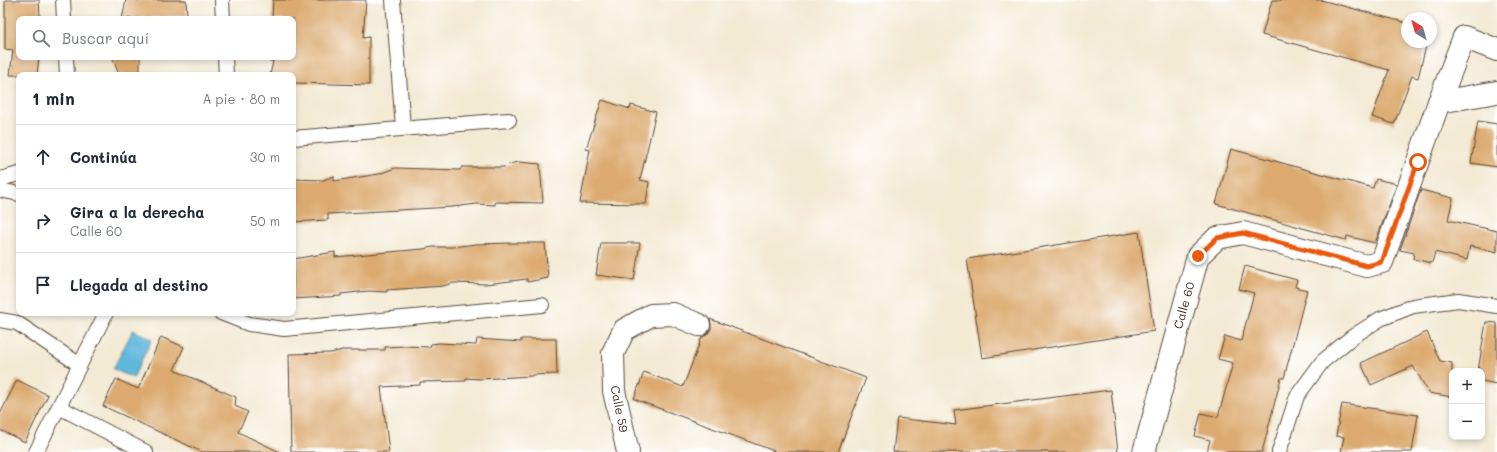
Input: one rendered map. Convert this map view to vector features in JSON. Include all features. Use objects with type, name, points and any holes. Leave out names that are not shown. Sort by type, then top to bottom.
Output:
[{"type":"street","points":[[1439,102],[1464,37],[1497,50]]},
{"type":"street","points":[[1439,102],[1497,92]]},
{"type":"street","name":"Calle 60","points":[[1144,452],[1198,256],[1217,238],[1243,233],[1367,266],[1382,262],[1439,102]]},
{"type":"street","name":"Calle 59","points":[[628,452],[614,391],[612,352],[624,330],[651,315],[673,314],[699,325]]},
{"type":"lane","points":[[63,0],[64,16]]},
{"type":"lane","points":[[222,0],[223,16]]},
{"type":"lane","points":[[394,0],[403,128]]},
{"type":"lane","points":[[66,60],[67,72]]},
{"type":"lane","points":[[225,60],[226,72]]},
{"type":"lane","points":[[296,138],[509,120]]},
{"type":"lane","points":[[0,179],[16,175]]},
{"type":"lane","points":[[0,190],[16,193]]},
{"type":"lane","points":[[1279,452],[1297,396],[1322,362],[1352,337],[1380,319],[1413,306],[1458,300],[1497,306]]},
{"type":"lane","points":[[237,316],[284,330],[542,305]]},
{"type":"lane","points":[[36,452],[104,316]]},
{"type":"lane","points":[[0,320],[18,324],[80,365]]},
{"type":"lane","points":[[59,406],[146,452]]},
{"type":"water","points":[[133,330],[152,339],[133,378],[113,369]]},
{"type":"building","points":[[5,0],[39,0],[40,16],[16,16],[16,60],[39,60],[37,72],[16,72],[16,75],[10,75],[13,50],[5,49]]},
{"type":"building","points":[[126,0],[186,0],[187,16],[123,16]]},
{"type":"building","points":[[273,0],[366,0],[363,38],[369,37],[369,85],[296,83],[296,72],[271,72],[273,61],[269,60],[296,60],[296,16],[272,16]]},
{"type":"building","points":[[1272,0],[1321,0],[1401,21],[1401,48],[1426,48],[1418,78],[1412,76],[1394,124],[1372,117],[1389,70],[1262,35]]},
{"type":"building","points":[[113,60],[140,60],[140,72],[118,72]]},
{"type":"building","points":[[602,100],[630,109],[631,105],[656,112],[640,180],[649,182],[646,204],[580,203],[590,150],[586,149]]},
{"type":"building","points":[[1478,121],[1497,124],[1497,167],[1471,163]]},
{"type":"building","points":[[1231,149],[1373,188],[1376,179],[1397,184],[1375,243],[1347,236],[1346,240],[1216,204]]},
{"type":"building","points":[[519,162],[540,164],[543,203],[495,202],[495,205],[477,204],[452,207],[328,214],[328,220],[296,222],[296,179],[323,180],[334,176],[334,181],[379,174],[395,168],[460,170],[462,167],[505,167],[508,164]]},
{"type":"building","points":[[1421,190],[1453,198],[1448,220],[1497,231],[1497,252],[1470,246],[1467,260],[1435,252],[1432,263],[1413,259],[1414,253],[1400,250]]},
{"type":"building","points":[[1139,232],[1154,331],[982,358],[967,259]]},
{"type":"building","points":[[545,243],[548,278],[527,282],[527,279],[486,284],[453,283],[443,286],[387,290],[387,292],[368,291],[341,294],[341,296],[296,299],[296,258],[335,252],[335,257],[476,244]]},
{"type":"building","points":[[601,243],[640,243],[634,280],[596,275]]},
{"type":"building","points":[[1245,266],[1297,280],[1295,287],[1307,290],[1284,378],[1281,378],[1262,452],[1207,452],[1210,440],[1195,436],[1201,413],[1218,417],[1233,363],[1218,359],[1225,336],[1241,341],[1254,293],[1239,289]]},
{"type":"building","points":[[710,319],[866,378],[838,452],[777,452],[634,399],[644,372],[683,387],[702,337],[707,335],[711,329]]},
{"type":"building","points":[[1486,322],[1497,323],[1497,384],[1485,382],[1485,368],[1478,368]]},
{"type":"building","points":[[1427,332],[1440,361],[1452,363],[1452,368],[1449,368],[1449,396],[1429,393],[1413,366],[1371,385],[1361,363]]},
{"type":"building","points":[[161,337],[184,347],[174,370],[236,397],[235,406],[248,412],[238,432],[280,452],[202,452],[103,406],[116,379],[138,389]]},
{"type":"building","points":[[477,339],[521,342],[521,339],[556,339],[557,374],[480,379],[466,378],[466,381],[420,382],[420,385],[381,387],[389,452],[291,452],[289,354],[331,353],[342,350],[385,350],[385,347],[405,346],[430,347],[431,344],[439,343],[476,345]]},
{"type":"building","points":[[17,380],[48,395],[25,442],[0,430],[0,414]]},
{"type":"building","points":[[1111,390],[1118,452],[893,452],[897,418],[956,425],[954,410]]},
{"type":"building","points":[[1342,404],[1418,415],[1412,452],[1341,452],[1344,437],[1336,436]]},
{"type":"route","points":[[1198,256],[1217,238],[1243,233],[1367,266],[1382,262],[1418,162]]}]
